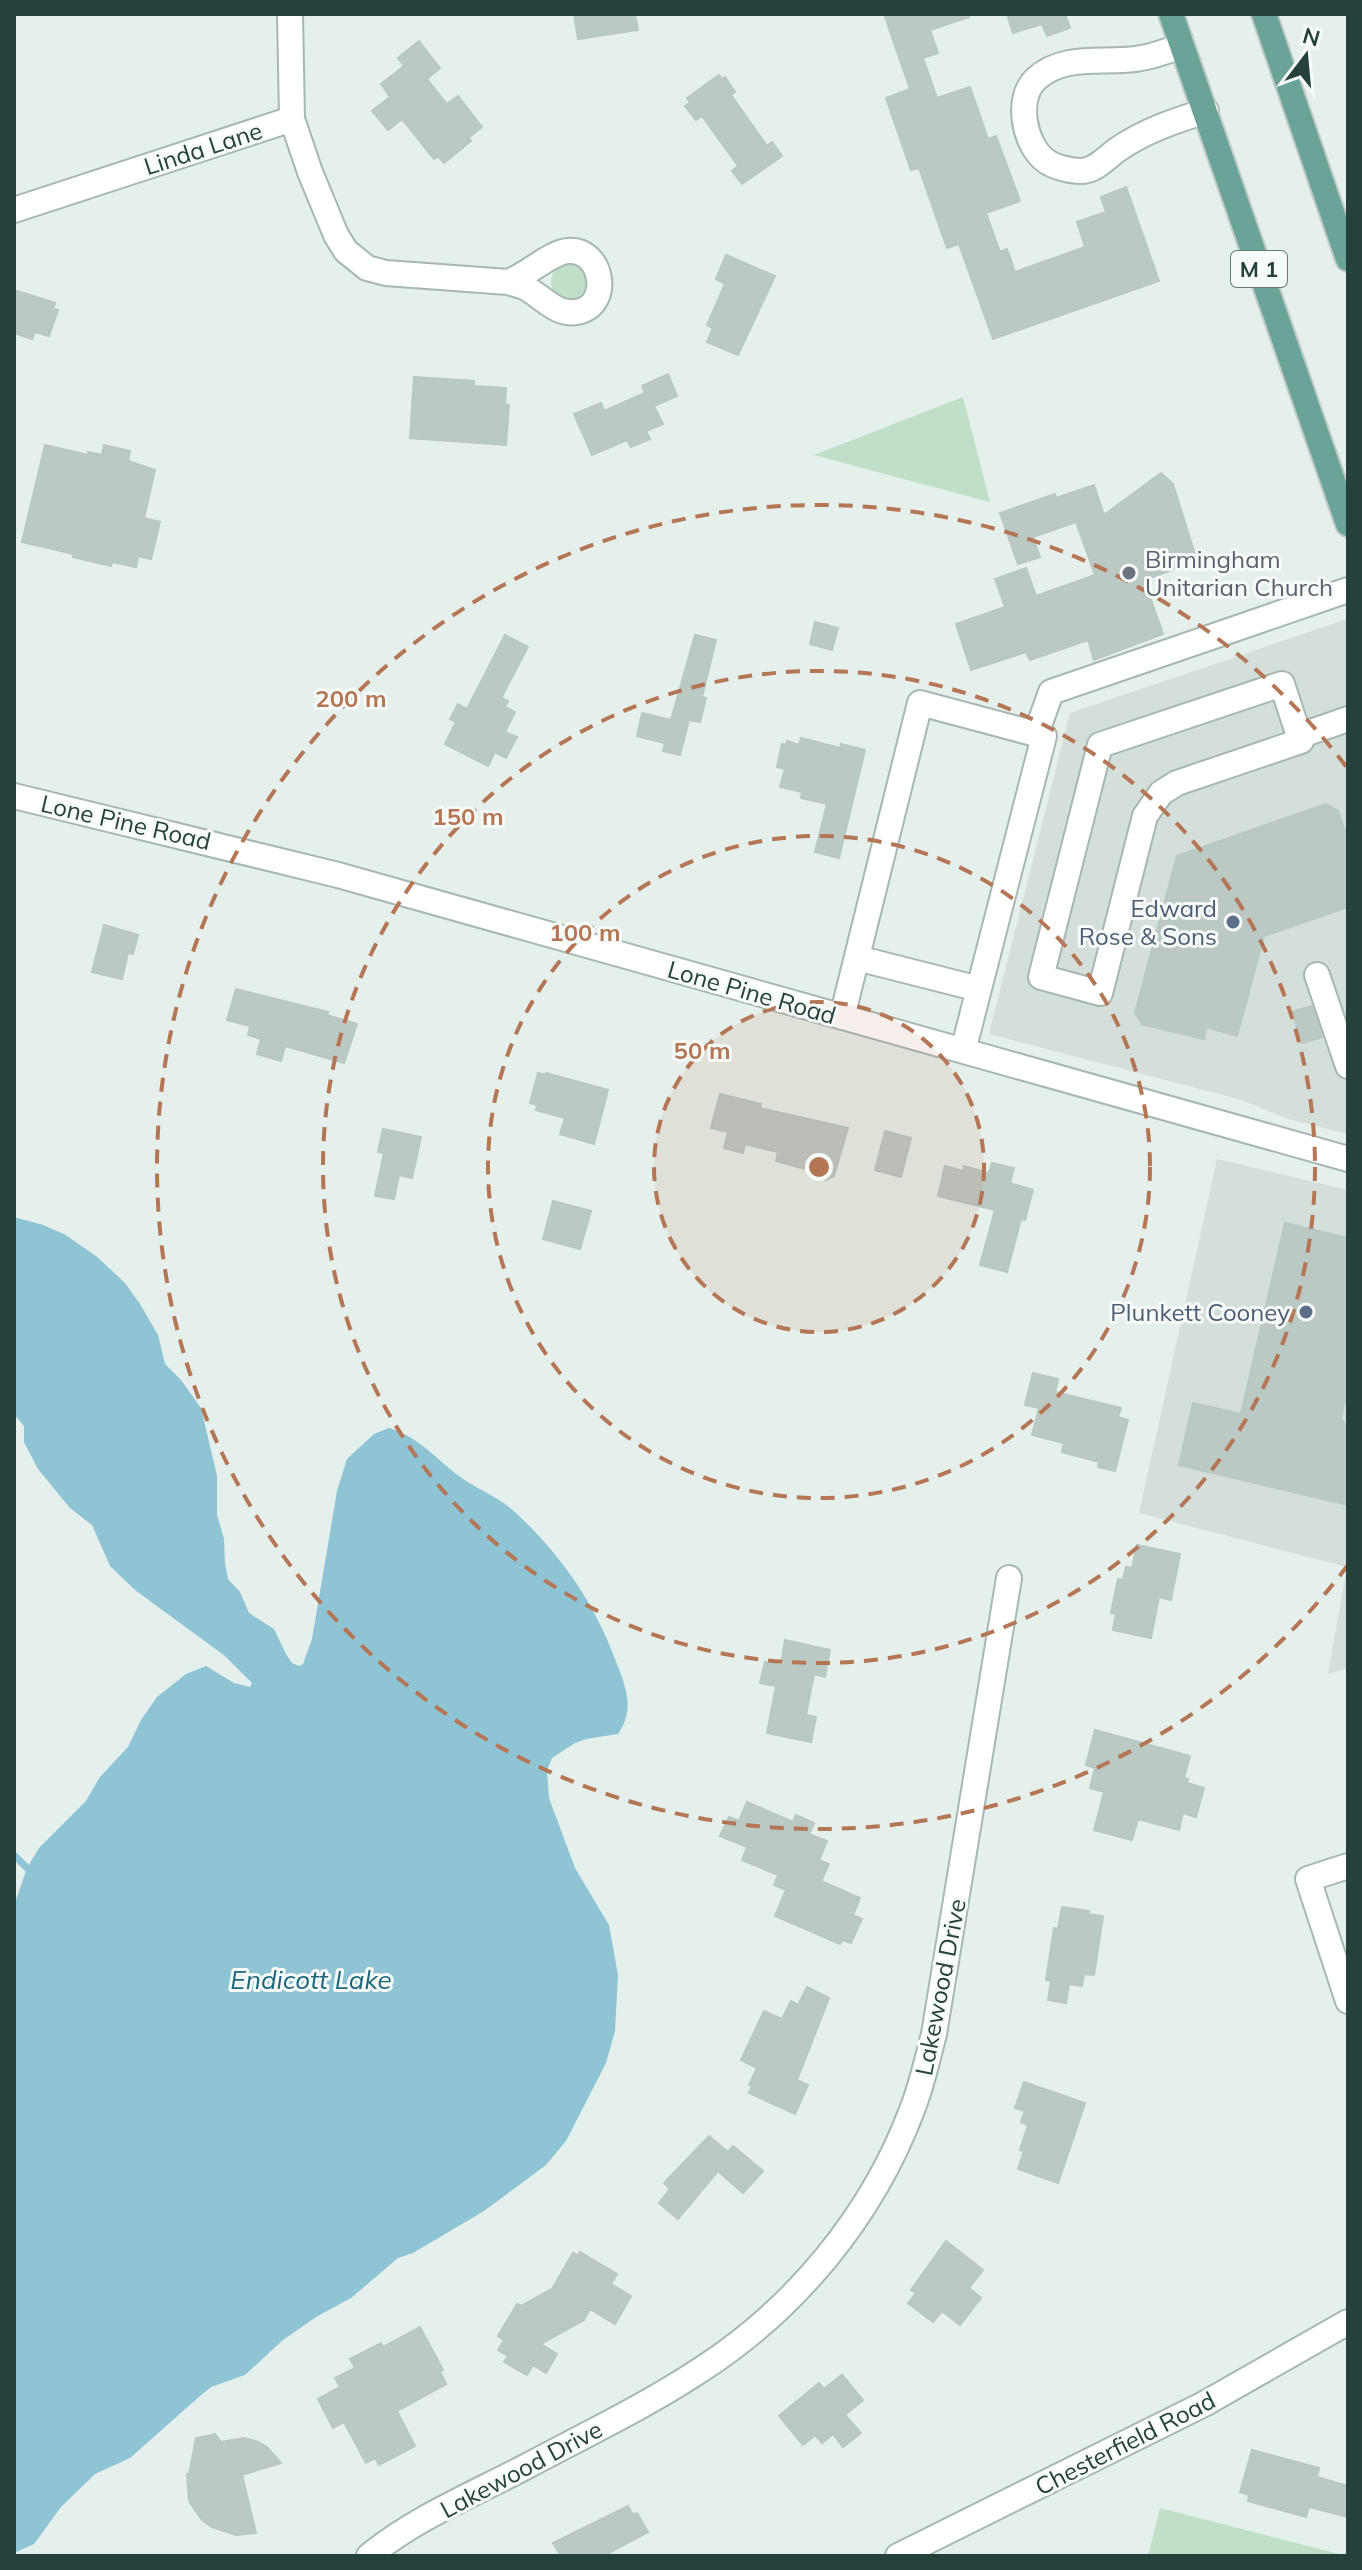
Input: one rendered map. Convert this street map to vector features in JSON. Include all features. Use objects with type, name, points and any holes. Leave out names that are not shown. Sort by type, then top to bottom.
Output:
[{"type":"main road","name":"M 1","points":[[1171,14],[1348,524]]},
{"type":"main road","points":[[1264,14],[1348,259]]},
{"type":"street","name":"Linda Lane","points":[[14,210],[292,119],[290,14]]},
{"type":"street","points":[[1182,46],[1143,58],[1069,62],[1051,69],[1034,80],[1028,92],[1024,109],[1026,126],[1033,144],[1046,161],[1084,171],[1101,164],[1144,133],[1206,111]]},
{"type":"street","points":[[292,119],[336,235],[356,261],[367,268],[386,273],[508,282]]},
{"type":"street","points":[[1036,734],[1051,692],[1348,590]]},
{"type":"street","points":[[1282,684],[1299,736],[1301,741],[1177,783],[1161,793],[1145,816],[1100,993],[1041,977],[1100,745],[1282,684]]},
{"type":"street","points":[[842,1017],[920,703],[1044,736],[963,1051]]},
{"type":"street","points":[[1299,736],[1348,719]]},
{"type":"street","name":"Lone Pine Road","points":[[14,796],[338,875],[1348,1159]]},
{"type":"street","points":[[857,958],[979,989]]},
{"type":"street","points":[[1317,975],[1348,1066]]},
{"type":"street","name":"Lakewood Drive","points":[[369,2556],[441,2511],[701,2370],[759,2326],[795,2292],[853,2222],[900,2140],[920,2088],[934,2034],[1009,1578]]},
{"type":"street","points":[[1348,1866],[1308,1879],[1348,2001]]},
{"type":"street","name":"Chesterfield Road","points":[[898,2556],[1192,2410],[1348,2322]]},
{"type":"shaded area","points":[[1348,619],[1348,1134],[1288,1119],[1242,1100],[989,1034],[1070,713]]},
{"type":"shaded area","points":[[1217,1159],[1348,1190],[1348,1668],[1328,1674],[1347,1567],[1139,1513]]},
{"type":"green space","points":[[569,264],[582,269],[587,282],[582,295],[569,300],[556,295],[551,282],[556,269]]},
{"type":"green space","points":[[963,397],[990,502],[814,455]]},
{"type":"green space","points":[[1160,2508],[1347,2556],[1148,2556]]},
{"type":"water","name":"Endicott Lake","points":[[14,1217],[64,1234],[96,1256],[125,1283],[140,1304],[158,1335],[165,1364],[201,1408],[217,1476],[217,1515],[224,1539],[228,1579],[240,1592],[249,1613],[274,1629],[292,1663],[303,1664],[312,1639],[337,1491],[347,1459],[374,1434],[389,1428],[418,1442],[459,1476],[509,1507],[547,1545],[574,1580],[597,1618],[622,1678],[628,1706],[618,1734],[575,1743],[552,1758],[547,1770],[549,1798],[575,1868],[609,1925],[618,1975],[615,2031],[606,2063],[566,2141],[546,2165],[484,2211],[413,2253],[398,2258],[351,2298],[283,2340],[245,2375],[211,2387],[130,2458],[95,2474],[61,2507],[34,2544],[14,2553],[14,1906],[27,1868],[39,1848],[86,1801],[100,1777],[128,1747],[157,1697],[186,1674],[206,1666],[234,1683],[250,1687],[252,1683],[225,1656],[135,1590],[110,1566],[92,1525],[70,1508],[38,1469],[24,1442],[24,1426],[14,1414]]},
{"type":"building","points":[[574,14],[635,14],[638,30],[578,39]]},
{"type":"building","points":[[884,14],[969,14],[969,17],[930,30],[938,53],[923,58],[937,98],[970,87],[988,139],[996,136],[1020,201],[986,213],[1000,252],[1007,249],[1015,272],[1085,247],[1077,222],[1106,212],[1101,197],[1126,187],[1159,281],[993,339],[959,244],[947,248],[919,168],[911,170],[886,98],[910,89]]},
{"type":"building","points":[[1007,14],[1065,14],[1070,28],[1047,36],[1042,24],[1013,33]]},
{"type":"building","points":[[419,41],[440,68],[427,79],[447,104],[458,96],[482,127],[468,138],[471,141],[444,163],[438,156],[434,159],[402,119],[388,130],[372,111],[390,97],[381,84],[404,66],[398,58]]},
{"type":"building","points":[[719,75],[722,79],[725,77],[735,92],[731,95],[767,146],[772,142],[782,156],[742,184],[732,171],[738,166],[702,116],[696,120],[685,106],[690,103],[687,98]]},
{"type":"building","points":[[726,255],[775,276],[738,355],[707,342],[713,328],[707,325],[725,284],[716,279]]},
{"type":"building","points":[[14,290],[55,303],[53,309],[58,310],[49,336],[35,332],[32,339],[14,333]]},
{"type":"building","points":[[668,374],[677,396],[654,406],[663,424],[646,431],[650,439],[631,447],[627,440],[592,455],[574,414],[601,403],[604,411],[645,393],[642,386]]},
{"type":"building","points":[[414,377],[474,381],[474,386],[506,388],[505,404],[509,405],[506,445],[410,438]]},
{"type":"building","points":[[45,445],[88,455],[88,452],[102,455],[104,445],[130,451],[128,461],[155,470],[144,518],[160,522],[151,559],[138,556],[136,567],[112,562],[111,566],[22,542]]},
{"type":"building","name":"Birmingham Unitarian Church","points":[[1161,473],[1173,484],[1197,561],[1144,580],[1163,634],[1094,660],[1088,640],[1030,660],[1026,652],[971,670],[956,624],[1005,607],[995,579],[1026,568],[1036,596],[1095,575],[1076,522],[1033,537],[1040,557],[1018,564],[1000,513],[1055,494],[1056,498],[1094,485],[1104,515]]},
{"type":"building","points":[[815,622],[838,628],[832,650],[810,644]]},
{"type":"building","points":[[505,635],[528,647],[501,698],[508,701],[505,707],[515,712],[505,732],[517,737],[506,758],[495,752],[488,766],[445,744],[456,722],[450,719],[458,704],[467,709]]},
{"type":"building","points":[[695,635],[716,640],[702,697],[706,698],[700,722],[689,720],[680,755],[663,751],[665,743],[637,736],[642,713],[671,720]]},
{"type":"building","points":[[801,738],[840,748],[841,744],[865,750],[839,858],[815,852],[827,804],[801,798],[802,792],[780,787],[785,769],[777,767],[782,744],[786,745],[787,741],[799,745]]},
{"type":"building","name":"Edward Rose & Sons","points":[[1326,804],[1338,811],[1348,841],[1348,907],[1264,936],[1237,1036],[1206,1027],[1204,1039],[1142,1024],[1135,1013],[1177,856]]},
{"type":"building","points":[[104,925],[138,935],[133,954],[128,953],[122,979],[92,972]]},
{"type":"building","points":[[236,989],[328,1012],[327,1015],[357,1024],[344,1063],[285,1046],[281,1061],[257,1054],[261,1039],[248,1035],[250,1026],[227,1020]]},
{"type":"building","points":[[1312,1006],[1322,1037],[1302,1043],[1292,1012]]},
{"type":"building","points":[[538,1073],[608,1090],[594,1144],[560,1134],[565,1118],[536,1110],[537,1105],[530,1103]]},
{"type":"building","points":[[720,1094],[761,1104],[760,1108],[848,1128],[834,1176],[826,1180],[817,1178],[813,1171],[776,1161],[778,1152],[745,1144],[743,1153],[724,1148],[728,1132],[711,1128]]},
{"type":"building","points":[[383,1129],[421,1137],[412,1178],[399,1175],[394,1199],[375,1196],[384,1153],[378,1152]]},
{"type":"building","points":[[885,1131],[911,1138],[901,1177],[875,1170]]},
{"type":"building","points":[[992,1163],[1014,1168],[1010,1183],[1033,1190],[1025,1220],[1021,1219],[1007,1272],[980,1265],[995,1210],[938,1196],[945,1166],[963,1171],[964,1166],[989,1173]]},
{"type":"building","points":[[553,1201],[591,1211],[580,1249],[543,1239]]},
{"type":"building","points":[[1285,1223],[1348,1238],[1348,1387],[1341,1418],[1348,1429],[1348,1505],[1179,1465],[1193,1403],[1241,1414]]},
{"type":"building","points":[[1033,1373],[1058,1379],[1055,1392],[1121,1408],[1118,1417],[1128,1420],[1115,1471],[1098,1467],[1099,1462],[1062,1452],[1064,1443],[1032,1435],[1039,1408],[1025,1405]]},
{"type":"building","points":[[1137,1545],[1180,1554],[1171,1600],[1159,1597],[1151,1638],[1113,1630],[1116,1614],[1111,1613],[1118,1579],[1123,1580],[1126,1567],[1132,1568]]},
{"type":"building","points":[[785,1640],[830,1650],[825,1677],[814,1674],[806,1715],[816,1717],[811,1742],[767,1733],[776,1686],[760,1683],[765,1662],[781,1665]]},
{"type":"building","points":[[1095,1730],[1190,1756],[1184,1778],[1188,1779],[1187,1783],[1204,1788],[1196,1817],[1183,1813],[1179,1830],[1138,1819],[1132,1840],[1094,1830],[1104,1792],[1090,1788],[1095,1768],[1086,1765]]},
{"type":"building","points":[[747,1802],[793,1822],[796,1815],[814,1823],[809,1834],[827,1841],[819,1860],[829,1864],[821,1881],[860,1898],[853,1915],[862,1919],[851,1943],[842,1940],[840,1944],[775,1916],[786,1890],[774,1885],[778,1875],[742,1860],[747,1847],[720,1836],[729,1817],[739,1821]]},
{"type":"building","points":[[1062,1907],[1103,1916],[1094,1975],[1084,1974],[1082,1986],[1069,1984],[1066,2003],[1048,2000],[1051,1981],[1046,1980],[1054,1928],[1058,1929]]},
{"type":"building","points":[[807,1987],[829,1998],[797,2080],[808,2085],[795,2114],[749,2093],[752,2086],[749,2085],[757,2068],[741,2060],[764,2011],[782,2019],[791,2001],[798,2005]]},
{"type":"building","points":[[1024,2082],[1085,2103],[1058,2183],[1018,2169],[1028,2125],[1021,2122],[1025,2111],[1015,2108]]},
{"type":"building","points":[[709,2136],[728,2152],[733,2146],[763,2171],[743,2193],[718,2171],[678,2219],[659,2203],[670,2189],[664,2183]]},
{"type":"building","points":[[946,2241],[983,2270],[969,2288],[981,2298],[960,2325],[942,2311],[933,2322],[908,2303],[916,2293],[911,2290]]},
{"type":"building","points":[[580,2252],[617,2274],[611,2284],[631,2296],[615,2324],[590,2309],[584,2320],[541,2344],[557,2354],[546,2373],[533,2365],[527,2375],[504,2362],[508,2356],[498,2350],[504,2340],[498,2336],[517,2304],[521,2306],[552,2289],[573,2253],[578,2256]]},
{"type":"building","points":[[420,2327],[443,2370],[440,2371],[446,2384],[397,2411],[415,2446],[379,2465],[375,2458],[366,2463],[344,2422],[333,2428],[318,2399],[340,2387],[335,2378],[355,2368],[350,2359],[381,2343],[383,2347]]},
{"type":"building","points":[[842,2375],[863,2400],[845,2415],[861,2433],[843,2447],[833,2434],[822,2443],[815,2435],[803,2445],[779,2416],[819,2383],[824,2389]]},
{"type":"building","points":[[215,2434],[221,2442],[244,2438],[256,2441],[267,2447],[281,2463],[242,2475],[256,2533],[236,2535],[212,2527],[202,2520],[189,2501],[187,2474],[196,2438]]},
{"type":"building","points":[[1252,2450],[1319,2468],[1317,2477],[1348,2486],[1348,2517],[1309,2507],[1306,2517],[1248,2501],[1249,2495],[1240,2492]]},
{"type":"building","points":[[628,2506],[633,2515],[637,2513],[648,2532],[603,2556],[561,2556],[553,2543]]},
{"type":"waterway","points":[[14,1855],[27,1868]]},
{"type":"place","name":"Birmingham Unitarian Church","points":[[1129,573]]},
{"type":"place","name":"Edward Rose & Sons","points":[[1233,922]]},
{"type":"place","name":"Plunkett Cooney","points":[[1306,1312]]}]
